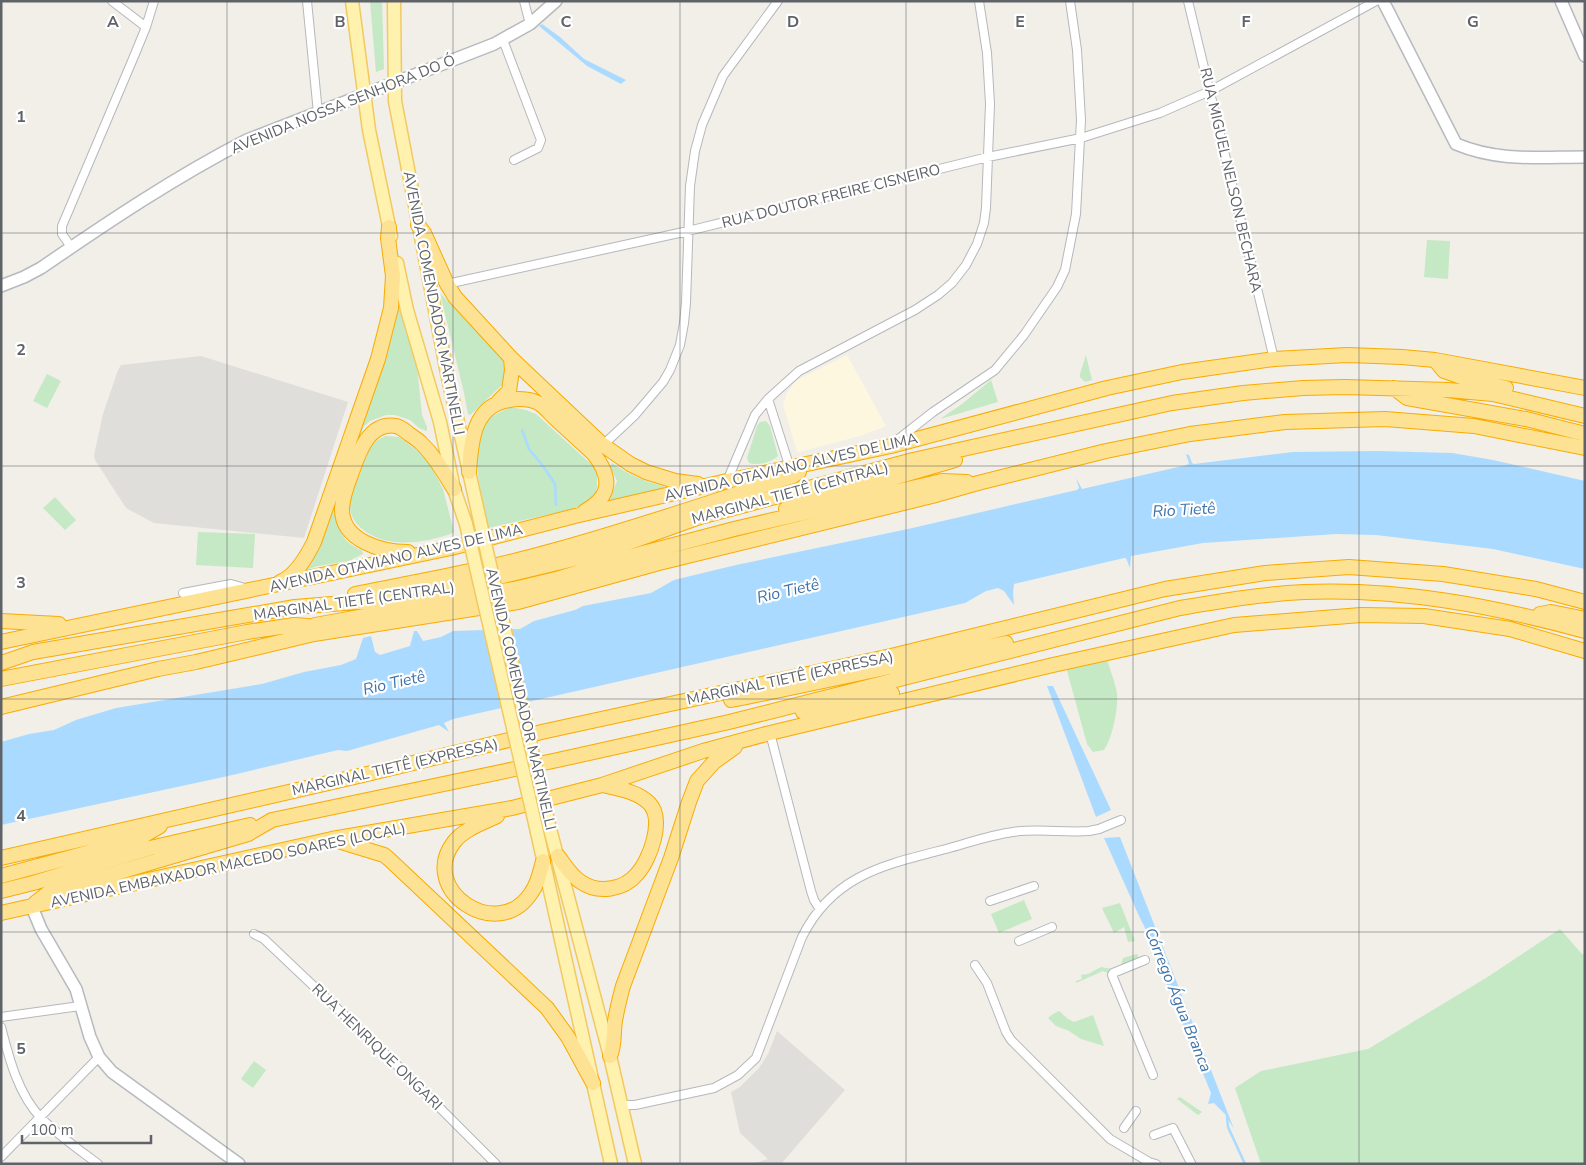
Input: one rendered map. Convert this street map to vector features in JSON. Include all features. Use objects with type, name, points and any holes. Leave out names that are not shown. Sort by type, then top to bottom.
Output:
[{"type":"highway","points":[[418,225],[424,233],[455,297],[511,358],[603,445],[630,464],[659,477],[675,482],[709,485]]},
{"type":"highway","points":[[272,586],[285,580],[293,573],[314,542],[378,359],[391,308],[393,276],[388,238],[389,227]]},
{"type":"highway","name":"AVENIDA OTAVIANO ALVES DE LIMA","points":[[1,642],[75,625],[93,623],[451,548],[575,516],[891,446],[1136,381],[1182,372],[1274,359],[1347,355],[1402,357],[1435,360],[1585,388]]},
{"type":"highway","points":[[469,472],[472,442],[478,421],[509,391],[512,370],[511,358]]},
{"type":"highway","points":[[1435,360],[1444,371],[1464,378],[1585,407]]},
{"type":"highway","name":"MARGINAL TIETÊ (CENTRAL)","points":[[1,663],[33,652],[295,607],[381,600],[421,594],[508,575],[599,552],[700,516],[913,460],[1133,410],[1224,395],[1303,388],[1448,390],[1493,394],[1585,416]]},
{"type":"highway","points":[[1394,388],[1407,398],[1526,419],[1585,434]]},
{"type":"highway","points":[[498,402],[512,399],[539,404],[600,462],[607,484],[604,494],[596,504],[575,516]]},
{"type":"highway","points":[[158,668],[196,662],[314,634],[518,602],[659,563],[1106,451],[1190,434],[1285,422],[1395,419],[1474,426],[1585,448]]},
{"type":"highway","points":[[451,548],[400,552],[384,550],[369,545],[359,540],[352,533],[343,517],[342,508],[345,492],[359,451],[373,432],[384,426],[395,426],[403,429],[419,441],[433,455],[454,489]]},
{"type":"highway","points":[[734,529],[758,517],[856,487],[993,449],[1000,441]]},
{"type":"highway","points":[[295,607],[460,573],[551,551],[793,476],[809,464]]},
{"type":"highway","name":"MARGINAL TIETÊ (CENTRAL)","points":[[308,626],[514,589],[734,529],[942,481],[978,483]]},
{"type":"highway","name":"MARGINAL TIETÊ (EXPRESSA)","points":[[1,858],[546,731],[891,656],[1165,589],[1265,573],[1349,567],[1443,574],[1536,589],[1585,602]]},
{"type":"highway","points":[[1,890],[33,883],[159,846],[272,820],[553,762],[729,722],[1180,608],[1226,600],[1304,592],[1404,595],[1460,602],[1529,616],[1585,632]]},
{"type":"highway","points":[[1529,616],[1551,612],[1585,620]]},
{"type":"highway","points":[[729,722],[748,724],[919,688],[955,687],[1234,625],[1360,615],[1424,616],[1510,629],[1585,651]]},
{"type":"highway","points":[[1,621],[75,625]]},
{"type":"highway","points":[[1,679],[246,632],[294,625],[308,626]]},
{"type":"highway","points":[[1,707],[158,668],[208,652],[308,626]]},
{"type":"highway","points":[[678,702],[712,704],[1033,637],[1065,637]]},
{"type":"highway","points":[[1,658],[33,652]]},
{"type":"highway","name":"AVENIDA EMBAIXADOR MACEDO SOARES (LOCAL)","points":[[1,913],[332,839],[512,808],[602,785],[703,751],[770,732],[955,687]]},
{"type":"highway","points":[[610,1056],[613,1050],[614,1023],[623,986],[698,781],[722,755],[749,738]]},
{"type":"highway","points":[[558,856],[573,876],[581,883],[590,887],[604,890],[618,887],[630,882],[638,874],[654,841],[655,814],[650,804],[632,792],[602,785]]},
{"type":"highway","points":[[512,808],[472,828],[455,841],[446,857],[444,869],[451,889],[468,906],[476,911],[489,914],[504,913],[514,909],[530,895],[539,876],[543,861]]},
{"type":"highway","points":[[1,876],[143,836],[173,819]]},
{"type":"highway","points":[[30,907],[48,893],[248,834],[272,820]]},
{"type":"highway","points":[[332,839],[384,855],[390,859],[547,1008],[568,1037],[593,1083]]},
{"type":"main road","name":"AVENIDA COMENDADOR MARTINELLI","points":[[352,1],[369,130],[406,310],[440,422],[454,489],[466,524],[611,1164]]},
{"type":"main road","name":"AVENIDA COMENDADOR MARTINELLI","points":[[394,1],[395,100],[447,373],[550,829],[610,1056],[634,1164]]},
{"type":"main road","name":"AVENIDA NOSSA SENHORA DO Ó","points":[[1,286],[41,268],[164,187],[219,154],[247,140],[503,40],[530,24],[556,1]]},
{"type":"main road","points":[[1383,1],[1456,144],[1473,151],[1504,157],[1585,157]]},
{"type":"main road","points":[[1561,1],[1585,56]]},
{"type":"main road","points":[[30,907],[76,989],[90,1037],[99,1057],[112,1072],[239,1164]]},
{"type":"street","points":[[112,1],[146,27]]},
{"type":"street","points":[[71,247],[62,234],[62,226],[146,27],[154,1]]},
{"type":"street","points":[[307,1],[318,113]]},
{"type":"street","points":[[524,1],[530,24]]},
{"type":"street","points":[[603,445],[635,415],[663,382],[680,345],[686,303],[690,186],[695,151],[702,125],[723,76],[778,1]]},
{"type":"street","points":[[727,481],[755,415],[768,399],[799,371],[938,296],[952,283],[966,265],[977,244],[984,223],[988,157],[990,104],[987,53],[979,1]]},
{"type":"street","points":[[891,446],[933,412],[995,370],[1024,335],[1057,287],[1065,270],[1076,214],[1081,117],[1077,50],[1070,1]]},
{"type":"street","name":"RUA MIGUEL NELSON BECHARA","points":[[1188,1],[1274,359]]},
{"type":"street","name":"RUA DOUTOR FREIRE CISNEIRO","points":[[448,284],[688,232],[988,157],[1080,138],[1160,113],[1210,91],[1376,1]]},
{"type":"street","points":[[503,40],[542,140],[538,148],[514,160]]},
{"type":"street","points":[[768,399],[790,468]]},
{"type":"street","points":[[184,593],[231,584],[252,590]]},
{"type":"street","points":[[770,732],[811,891],[814,900],[820,908]]},
{"type":"street","points":[[621,1105],[635,1105],[714,1088],[738,1075],[756,1058],[802,937],[810,921],[833,895],[851,881],[872,871],[910,858],[1013,832],[1081,832],[1094,830],[1121,820]]},
{"type":"street","points":[[990,901],[1034,886]]},
{"type":"street","points":[[1019,941],[1052,927]]},
{"type":"street","name":"RUA HENRIQUE ONGARI","points":[[254,934],[264,939],[401,1069],[496,1164]]},
{"type":"street","points":[[1145,960],[1112,974],[1153,1075]]},
{"type":"street","points":[[975,965],[987,983],[1006,1032],[1011,1040],[1110,1139],[1149,1162],[1156,1164]]},
{"type":"street","points":[[1,1017],[80,1006]]},
{"type":"street","points":[[1,1027],[9,1058],[24,1094],[40,1117],[66,1140],[98,1164]]},
{"type":"street","points":[[1,1157],[99,1057]]},
{"type":"street","points":[[1124,1128],[1136,1111]]},
{"type":"street","points":[[1154,1135],[1173,1128],[1191,1163]]},
{"type":"shaded area","points":[[847,355],[886,426],[860,436],[797,451],[783,405],[787,393],[795,382],[801,378]]},
{"type":"shaded area","points":[[201,356],[348,402],[304,538],[154,523],[126,508],[95,460],[94,455],[103,414],[121,365]]},
{"type":"shaded area","points":[[777,1031],[845,1090],[781,1164],[751,1164],[768,1159],[740,1133],[731,1092],[740,1087],[759,1068],[768,1054]]},
{"type":"green space","points":[[370,1],[382,1],[384,69],[376,72]]},
{"type":"green space","points":[[1427,240],[1450,241],[1448,279],[1424,277]]},
{"type":"green space","points":[[440,293],[505,361],[509,378],[470,415],[468,414]]},
{"type":"green space","points":[[395,309],[400,310],[417,366],[422,415],[427,431],[419,428],[410,420],[395,415],[386,415],[370,421],[364,426],[337,507],[342,535],[362,551],[363,554],[349,561],[318,566],[297,573]]},
{"type":"green space","points":[[1086,355],[1092,380],[1085,382],[1080,377],[1080,374]]},
{"type":"green space","points":[[47,374],[61,381],[47,408],[33,401]]},
{"type":"green space","points":[[991,380],[998,402],[940,419],[962,404]]},
{"type":"green space","points":[[510,407],[536,414],[592,465],[597,471],[597,486],[595,496],[591,501],[578,508],[488,528],[478,475],[477,446],[479,434],[486,421]]},
{"type":"green space","points":[[766,421],[770,426],[778,456],[765,463],[749,463],[747,458],[757,426],[760,422]]},
{"type":"green space","points":[[386,436],[399,437],[427,458],[443,489],[453,533],[418,542],[394,542],[371,535],[355,522],[350,508],[354,490],[369,450],[376,442]]},
{"type":"green space","points":[[612,463],[636,477],[664,486],[664,488],[612,501],[610,500],[617,481],[610,466]]},
{"type":"green space","points":[[55,497],[76,520],[65,530],[43,508]]},
{"type":"green space","points":[[198,532],[255,534],[253,568],[196,565]]},
{"type":"green space","points":[[1107,659],[1117,693],[1116,715],[1110,738],[1104,750],[1093,752],[1087,744],[1066,667]]},
{"type":"green space","points":[[1024,900],[1032,919],[999,933],[991,914]]},
{"type":"green space","points":[[1120,903],[1135,941],[1128,942],[1124,927],[1114,933],[1102,908]]},
{"type":"green space","points":[[1560,929],[1582,954],[1585,954],[1585,1164],[1261,1164],[1235,1088],[1261,1071],[1368,1049],[1486,978]]},
{"type":"green space","points":[[1137,954],[1142,964],[1133,969],[1113,974],[1103,971],[1076,983],[1076,981],[1082,979],[1081,975],[1088,974],[1101,967],[1112,969],[1121,965],[1123,958]]},
{"type":"green space","points":[[1059,1011],[1074,1022],[1093,1015],[1104,1046],[1081,1039],[1069,1031],[1056,1026],[1048,1018]]},
{"type":"green space","points":[[254,1061],[266,1070],[253,1088],[241,1079]]},
{"type":"green space","points":[[1180,1097],[1202,1112],[1198,1115],[1177,1099]]},
{"type":"water","points":[[542,24],[560,37],[584,59],[626,80],[621,84],[587,66],[539,26]]},
{"type":"water","name":"Rio Tietê","points":[[1378,451],[1452,453],[1493,460],[1585,481],[1585,569],[1493,549],[1376,535],[1336,534],[1203,543],[1131,556],[1130,568],[1126,558],[1124,558],[1014,584],[1014,605],[1004,591],[998,588],[986,591],[965,603],[453,719],[444,723],[449,732],[439,725],[347,751],[338,750],[1,825],[1,742],[29,734],[54,730],[76,720],[116,708],[262,684],[304,672],[341,665],[356,659],[363,638],[371,636],[375,652],[380,655],[410,646],[414,631],[417,631],[423,641],[441,637],[453,631],[520,629],[534,621],[583,606],[651,593],[674,580],[1077,490],[1079,488],[1076,478],[1082,489],[1187,465],[1189,463],[1186,454],[1189,455],[1194,464],[1293,452]]},
{"type":"water","points":[[1047,686],[1053,686],[1111,810],[1096,817]]},
{"type":"water","points":[[1120,837],[1234,1129],[1225,1114],[1214,1103],[1208,1104],[1211,1093],[1156,958],[1157,952],[1104,838]]},
{"type":"waterway","points":[[522,430],[529,449],[555,484],[556,505]]},
{"type":"waterway","name":"Córrego Água Branca","points":[[1227,1116],[1228,1127],[1245,1164]]}]
